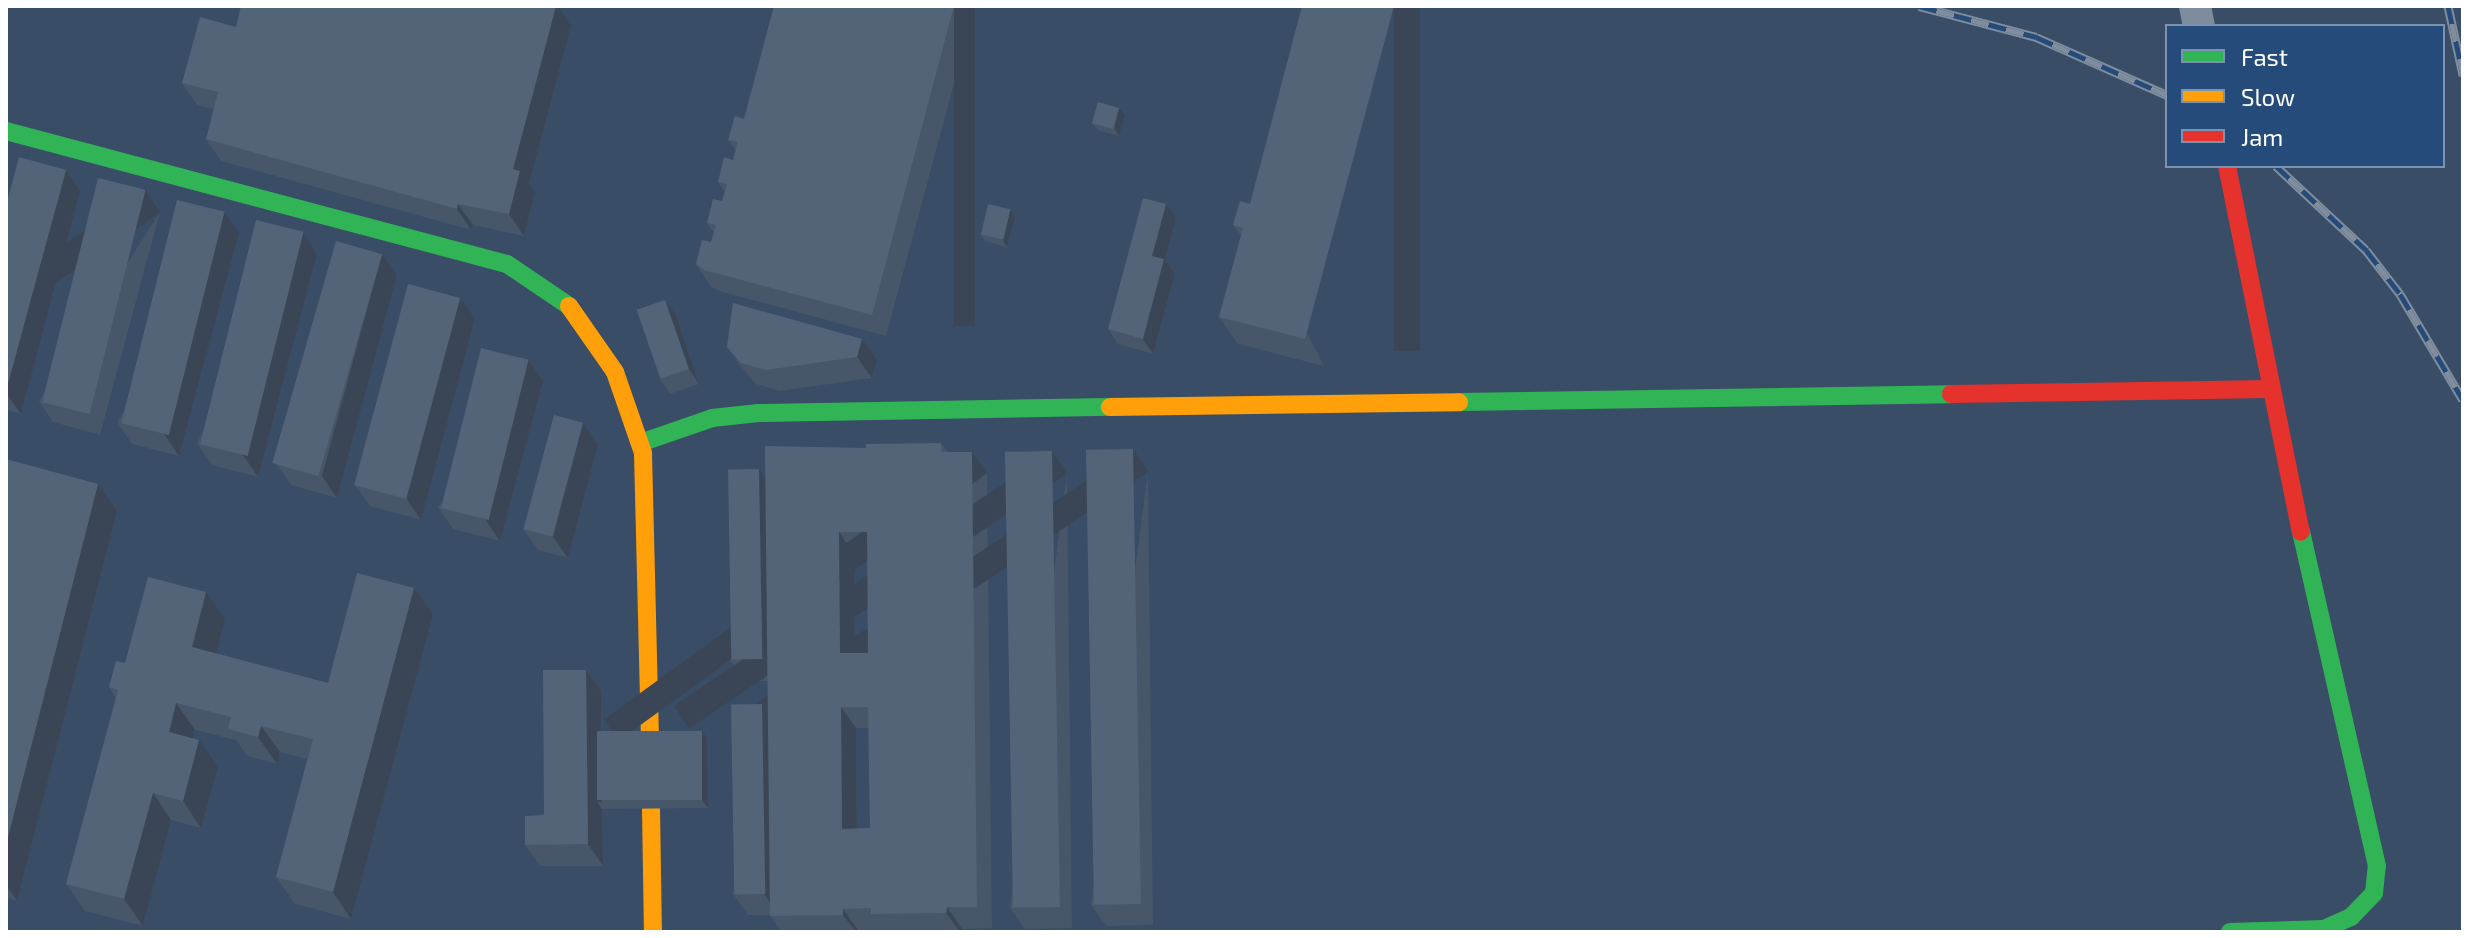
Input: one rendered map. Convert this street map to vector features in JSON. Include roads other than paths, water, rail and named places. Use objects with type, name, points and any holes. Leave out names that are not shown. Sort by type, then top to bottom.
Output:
[{"type":"street","points":[[6,131],[507,264],[550,290],[585,323],[621,386],[640,443],[648,507],[650,739]]},
{"type":"street","points":[[2227,168],[2269,389],[2377,866],[2374,893],[2351,917],[2324,929],[2230,932]]},
{"type":"street","points":[[640,443],[712,418],[759,413],[2269,389]]},
{"type":"street","points":[[651,809],[653,932]]},
{"type":"railway","points":[[1919,6],[2036,37],[2165,94]]},
{"type":"railway","points":[[2448,6],[2463,75]]},
{"type":"railway","points":[[2278,168],[2366,250],[2400,294],[2463,400]]}]
